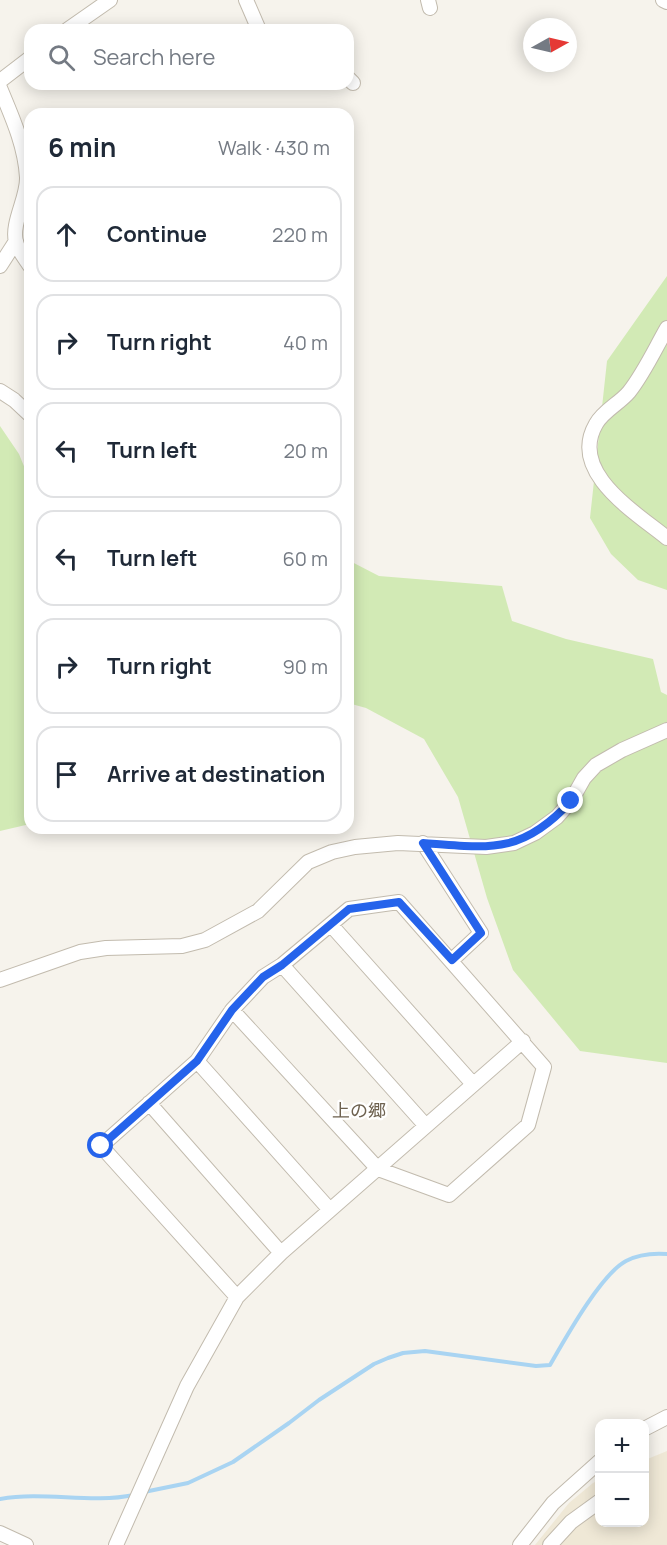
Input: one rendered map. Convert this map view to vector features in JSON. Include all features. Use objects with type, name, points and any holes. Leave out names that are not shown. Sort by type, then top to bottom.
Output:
[{"type":"street","points":[[76,24],[110,0]]},
{"type":"street","points":[[246,0],[256,24]]},
{"type":"street","points":[[0,81],[24,63]]},
{"type":"street","points":[[0,88],[22,145],[24,157]]},
{"type":"street","points":[[24,197],[15,230],[16,242],[24,256]]},
{"type":"street","points":[[0,267],[16,242]]},
{"type":"street","points":[[667,328],[629,392],[596,422],[589,454],[593,469],[603,483],[667,538]]},
{"type":"street","points":[[0,392],[24,409]]},
{"type":"street","points":[[0,980],[80,952],[106,948],[182,946],[205,940],[258,911],[308,862],[332,852],[398,843],[486,848],[514,843],[536,833],[557,817],[571,801],[584,778],[596,765],[622,750],[667,730]]},
{"type":"street","points":[[423,843],[481,933],[452,960]]},
{"type":"street","points":[[232,1010],[378,1169],[449,1194],[528,1125],[544,1067],[399,902],[349,909],[282,965],[263,977],[232,1010],[197,1061],[101,1146],[237,1297]]},
{"type":"street","points":[[332,925],[473,1084]]},
{"type":"street","points":[[282,965],[426,1126]]},
{"type":"street","points":[[116,1545],[188,1386],[237,1297],[281,1253],[523,1041]]},
{"type":"street","points":[[197,1061],[330,1210]]},
{"type":"street","points":[[149,1103],[281,1253]]},
{"type":"street","points":[[649,1427],[667,1417]]},
{"type":"street","points":[[520,1545],[553,1503],[595,1465]]},
{"type":"street","points":[[550,1545],[571,1522],[595,1505]]},
{"type":"street","points":[[0,1533],[26,1545]]},
{"type":"shaded area","points":[[667,1451],[667,1545],[535,1545],[569,1503],[595,1482],[595,1527],[649,1527],[649,1458]]},
{"type":"green space","points":[[667,276],[667,590],[638,580],[611,554],[590,518],[607,361]]},
{"type":"green space","points":[[0,426],[19,454],[24,466],[24,825],[0,831]]},
{"type":"green space","points":[[354,563],[379,576],[502,586],[512,621],[566,639],[653,659],[661,692],[667,695],[667,1063],[580,1051],[513,970],[487,898],[458,797],[424,739],[366,708],[354,705]]},
{"type":"waterway","points":[[144,1492],[188,1483],[233,1462],[319,1400],[374,1364],[403,1353],[425,1351],[536,1366],[550,1365],[584,1308],[616,1268],[636,1257],[667,1254]]},
{"type":"waterway","points":[[0,1499],[34,1496],[101,1498],[134,1495]]},
{"type":"district","name":"上の郷","points":[[359,1110]]},
{"type":"route","points":[[101,1146],[197,1061],[232,1010],[263,977],[282,965],[349,909],[399,902],[452,960],[481,933],[423,843],[486,848],[514,843],[536,833],[557,817],[571,801]]}]
